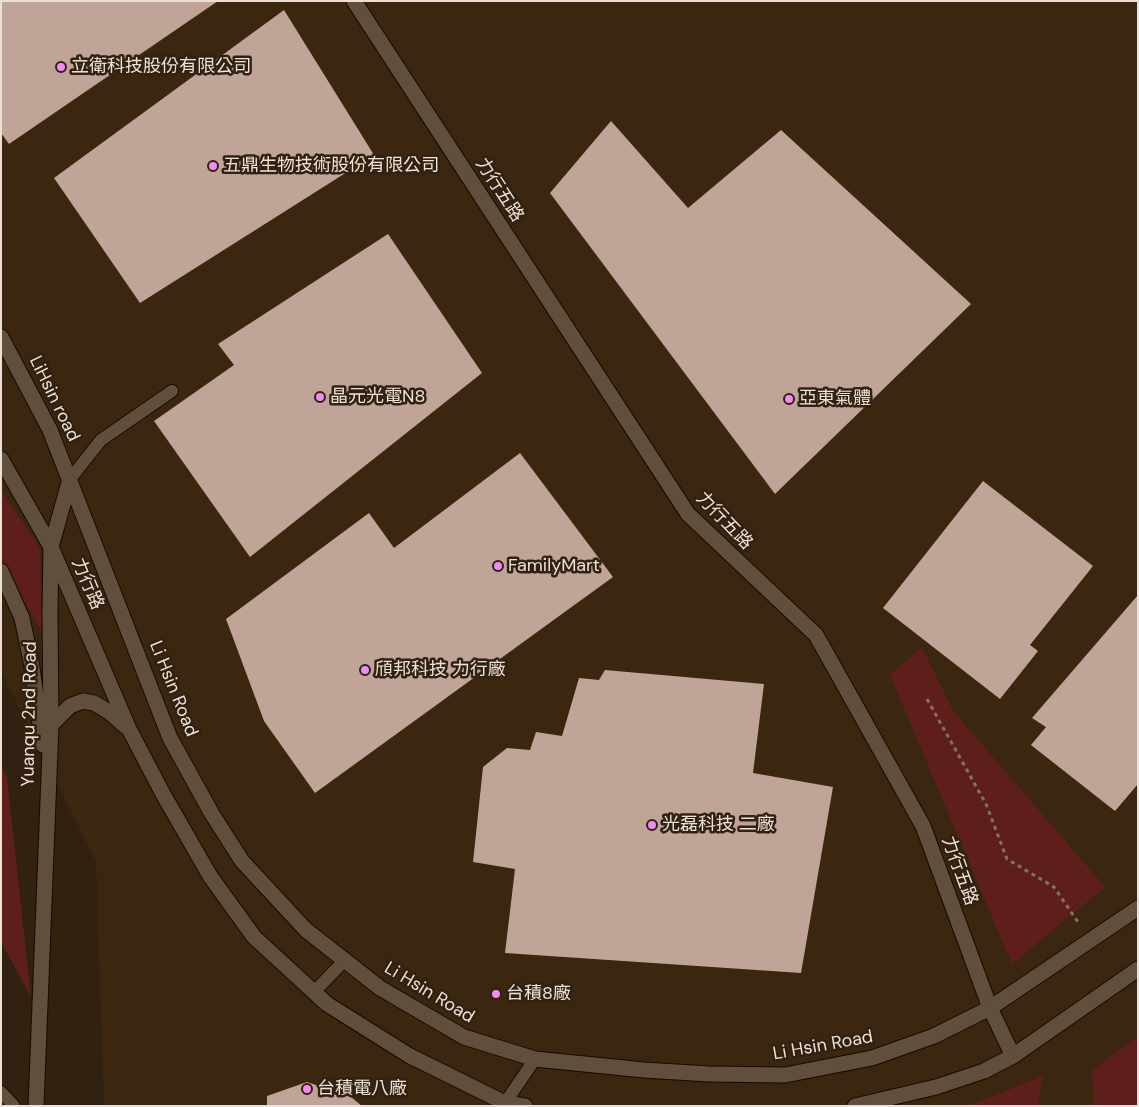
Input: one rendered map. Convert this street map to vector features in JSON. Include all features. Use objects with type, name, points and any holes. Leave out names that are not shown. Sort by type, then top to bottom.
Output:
[{"type":"street","name":"力行五路","points":[[354,1],[688,514],[816,635],[923,826],[990,1008],[1013,1056]]},
{"type":"street","name":"LiHsin road","points":[[1,337],[50,430],[70,479]]},
{"type":"street","name":"力行路","points":[[1,459],[51,547],[129,729]]},
{"type":"street","name":"Li Hsin Road","points":[[70,479],[170,738],[212,814],[242,861],[306,930],[380,988],[464,1037],[535,1059],[644,1070],[785,1075],[872,1058],[934,1036],[990,1008],[1138,908]]},
{"type":"street","name":"Yuanqu 2nd Road","points":[[36,1106],[52,724],[51,547],[70,479]]},
{"type":"street","name":"Yuanqu 2nd Road","points":[[1,571],[22,618],[43,741],[41,952]]},
{"type":"street","points":[[52,724],[70,706],[83,701],[94,703],[129,729],[163,794],[210,876],[254,937],[327,1004],[410,1056],[505,1103],[525,1106]]},
{"type":"street","points":[[856,1106],[936,1087],[984,1071],[1013,1056],[1138,970]]},
{"type":"lane","points":[[70,479],[101,440],[172,391]]},
{"type":"lane","points":[[314,992],[345,960]]},
{"type":"lane","points":[[505,1103],[535,1059]]},
{"type":"lane","points":[[1,1092],[14,1106]]},
{"type":"path","points":[[927,699],[986,804],[1007,859],[1054,887],[1080,926]]},
{"type":"shaded area","points":[[1,1],[1138,1],[1138,1106],[104,1106],[96,862],[1,671]]},
{"type":"shaded area","points":[[1,490],[40,548],[42,632],[1,559]]},
{"type":"shaded area","points":[[922,647],[953,711],[1105,887],[1012,964],[890,675]]},
{"type":"shaded area","points":[[1,766],[7,778],[31,997],[1,942]]},
{"type":"shaded area","points":[[1138,1037],[1138,1106],[1094,1106],[1092,1070]]},
{"type":"shaded area","points":[[1043,1076],[1037,1106],[968,1106]]},
{"type":"building","name":"立衛科技股份有限公司","points":[[1,1],[218,1],[9,144],[1,133]]},
{"type":"building","name":"五鼎生物技術股份有限公司","points":[[284,10],[374,155],[140,303],[54,178]]},
{"type":"building","name":"亞東氣體","points":[[611,121],[688,208],[781,130],[971,304],[775,494],[550,193]]},
{"type":"building","name":"晶元光電N8","points":[[388,234],[482,373],[250,557],[154,421],[234,365],[218,344]]},
{"type":"building","name":"頎邦科技 力行廠","points":[[520,453],[613,577],[315,793],[264,721],[226,619],[369,513],[394,548]]},
{"type":"building","points":[[983,481],[1093,566],[1030,645],[1038,651],[1000,699],[883,608]]},
{"type":"building","points":[[1138,595],[1138,784],[1115,811],[1031,745],[1046,727],[1032,718]]},
{"type":"building","name":"光磊科技 二廠","points":[[605,670],[764,684],[753,773],[833,787],[801,973],[505,953],[515,869],[473,862],[483,767],[507,748],[530,750],[536,732],[562,736],[579,678],[599,680]]},
{"type":"building","name":"台積電八廠","points":[[307,1082],[351,1097],[362,1106],[267,1106],[267,1096]]},
{"type":"place","name":"立衛科技股份有限公司","points":[[61,67]]},
{"type":"place","name":"五鼎生物技術股份有限公司","points":[[213,166]]},
{"type":"place","name":"晶元光電N8","points":[[320,397]]},
{"type":"place","name":"亞東氣體","points":[[789,399]]},
{"type":"place","name":"FamilyMart","points":[[498,566]]},
{"type":"place","name":"頎邦科技 力行廠","points":[[365,670]]},
{"type":"place","name":"光磊科技 二廠","points":[[652,825]]},
{"type":"place","name":"台積8廠","points":[[496,994]]},
{"type":"place","name":"台積電八廠","points":[[307,1089]]}]
